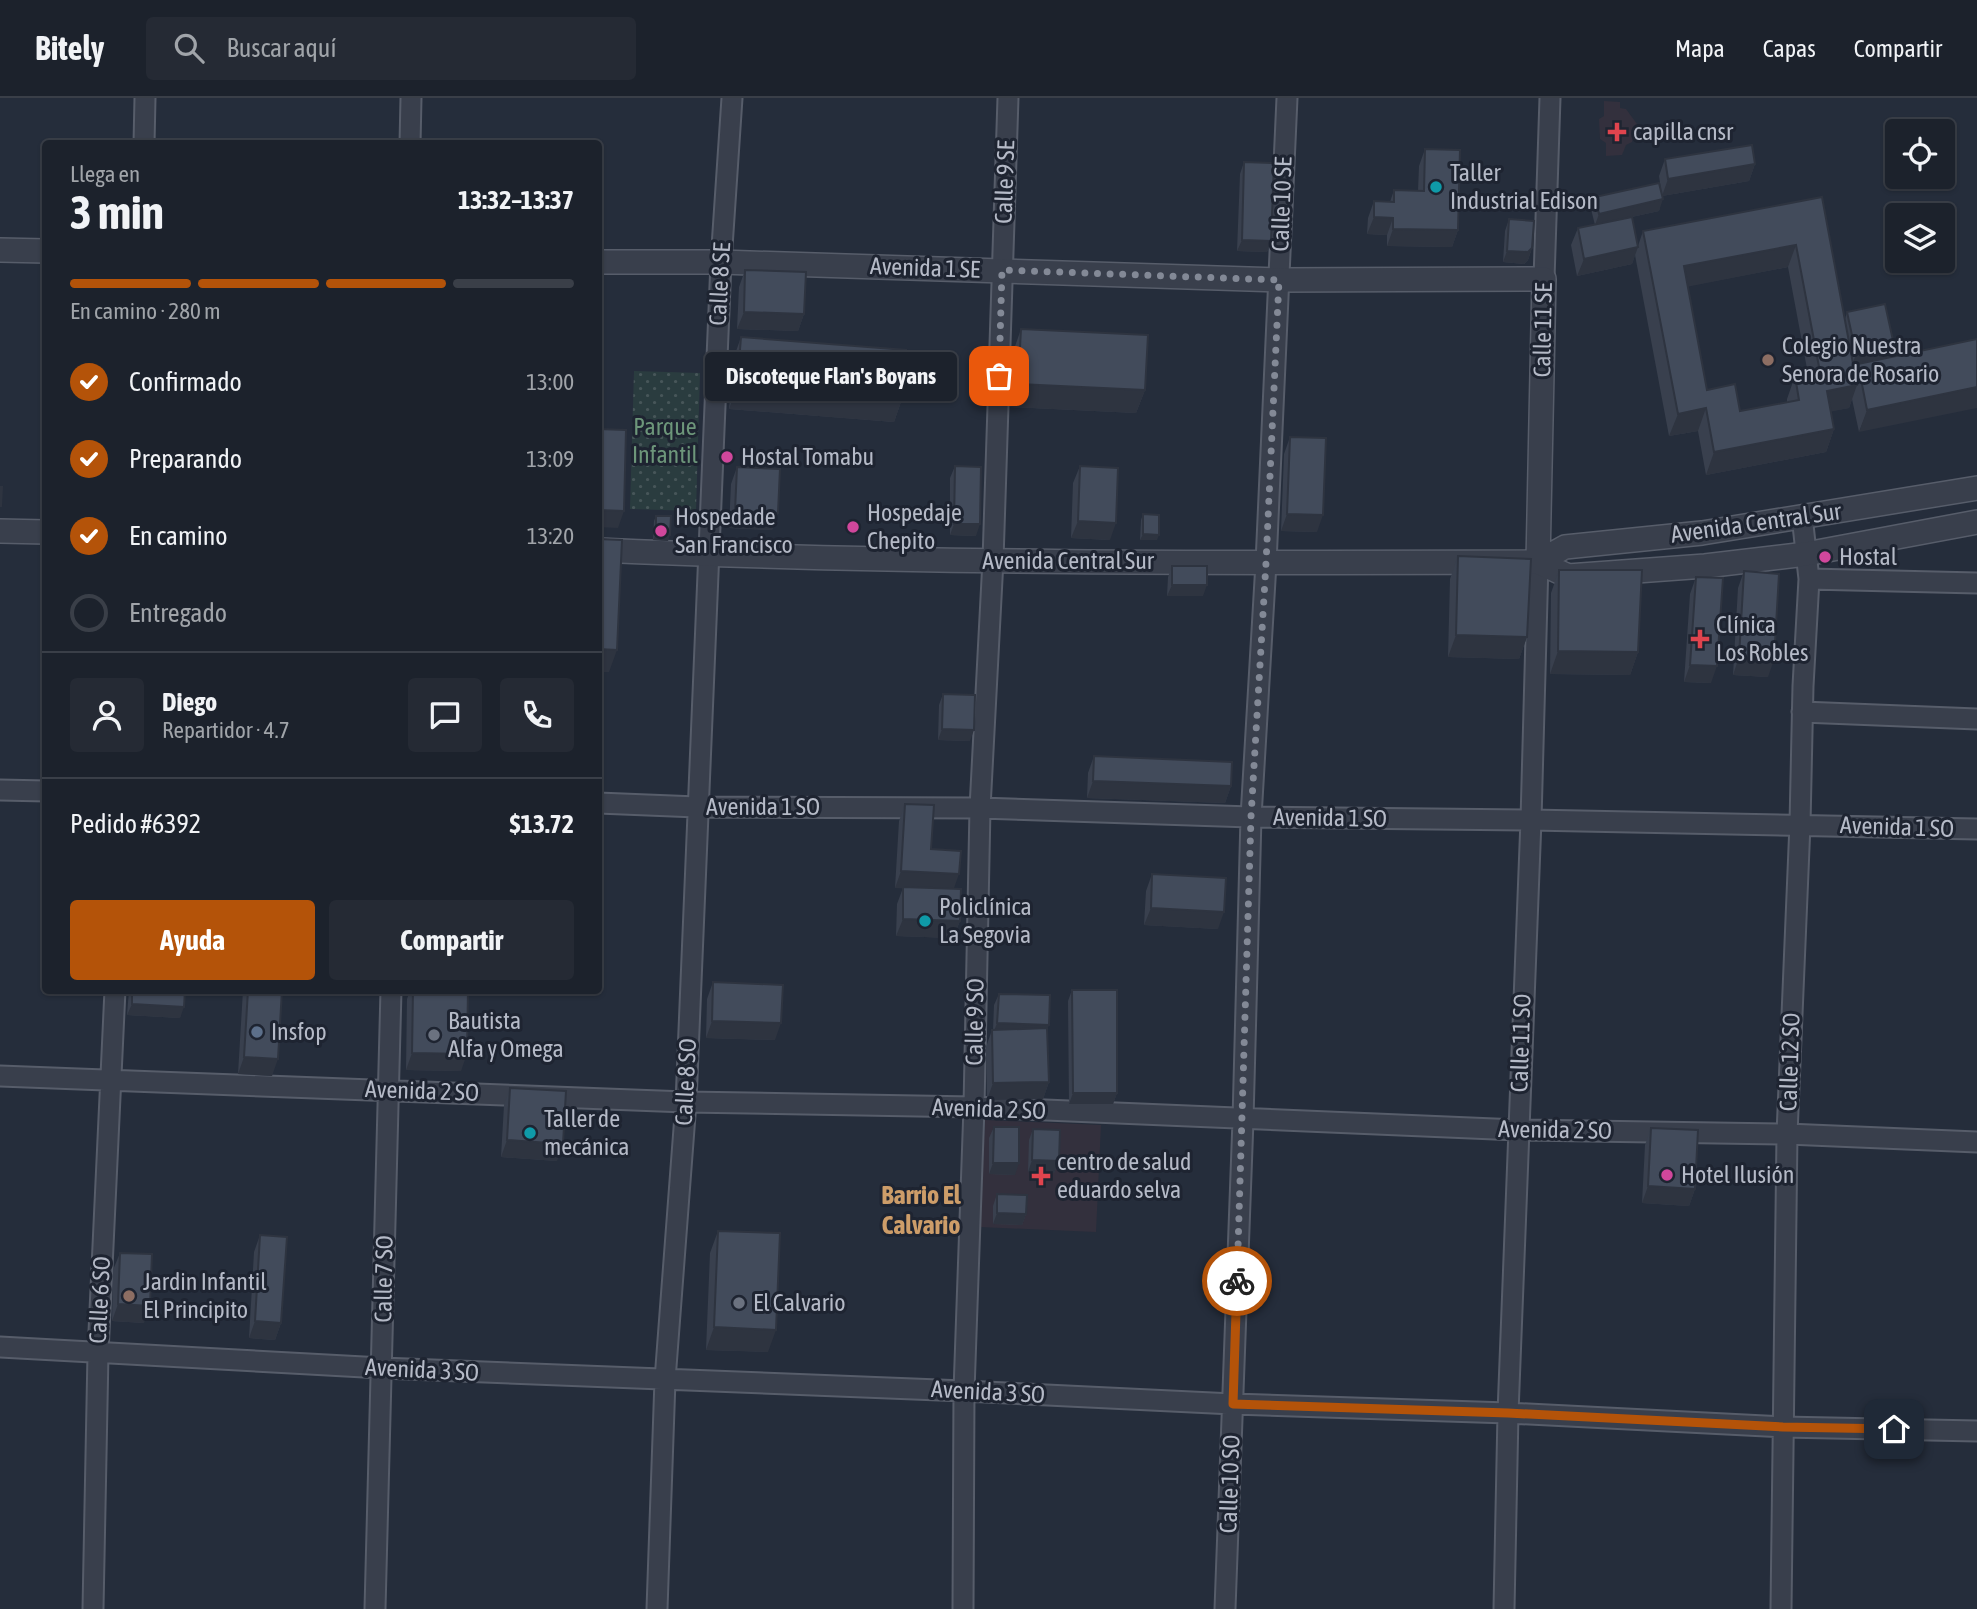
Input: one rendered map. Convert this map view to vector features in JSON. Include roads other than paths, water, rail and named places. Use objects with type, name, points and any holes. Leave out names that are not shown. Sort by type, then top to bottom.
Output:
[{"type":"street","points":[[144,140],[145,98]]},
{"type":"street","points":[[410,140],[411,98]]},
{"type":"street","name":"Calle 8 SE","points":[[708,555],[721,262],[732,98]]},
{"type":"street","name":"Calle 9 SE","points":[[993,560],[1008,98]]},
{"type":"street","name":"Calle 10 SE","points":[[1266,563],[1287,98]]},
{"type":"street","name":"Calle 11 SE","points":[[1538,562],[1550,98]]},
{"type":"street","points":[[0,250],[42,251]]},
{"type":"street","name":"Avenida 1 SE","points":[[602,262],[721,262],[1279,280],[1545,279]]},
{"type":"street","name":"Avenida Central Sur","points":[[1538,562],[1565,547],[1702,533],[1977,488]]},
{"type":"street","name":"Calle 12 SO","points":[[1781,1609],[1787,1133],[1809,579],[1802,516]]},
{"type":"street","name":"Avenida Central Sur","points":[[602,550],[708,555],[993,560],[1538,562],[1568,576],[1705,566],[1806,554],[1977,522]]},
{"type":"street","points":[[0,531],[42,532]]},
{"type":"street","name":"Calle 8 SO","points":[[657,1609],[665,1380],[685,1102],[708,555]]},
{"type":"street","name":"Calle 9 SO","points":[[963,1609],[964,1391],[974,1107],[980,808],[993,560]]},
{"type":"street","name":"Calle 11 SO","points":[[1504,1609],[1508,1413],[1538,562]]},
{"type":"street","name":"Calle 10 SO","points":[[1225,1609],[1251,817],[1266,563]]},
{"type":"street","points":[[1809,579],[1977,583]]},
{"type":"street","points":[[1802,712],[1977,719]]},
{"type":"street","points":[[0,790],[42,791]]},
{"type":"street","name":"Avenida 1 SO","points":[[602,803],[697,807],[980,808],[1251,817],[1800,824],[1977,830]]},
{"type":"street","name":"Calle 6 SO","points":[[93,1609],[98,1353],[115,994]]},
{"type":"street","name":"Calle 7 SO","points":[[375,1609],[391,994]]},
{"type":"street","name":"Avenida 2 SO","points":[[0,1076],[685,1102],[974,1107],[1518,1130],[1787,1133],[1977,1142]]},
{"type":"street","name":"Avenida 3 SO","points":[[0,1347],[382,1368],[1508,1413],[1783,1427],[1977,1431]]},
{"type":"place","name":"capilla cnsr","points":[[1617,132]]},
{"type":"place","name":"Taller Industrial Edison","points":[[1436,187]]},
{"type":"place","name":"Colegio Nuestra Senora de Rosario","points":[[1768,360]]},
{"type":"place","name":"Discoteque Flan's Boyans","points":[[999,376]]},
{"type":"place","name":"Hostal Tomabu","points":[[727,457]]},
{"type":"place","name":"Hospedaje Chepito","points":[[853,527]]},
{"type":"place","name":"Hospedade San Francisco","points":[[661,531]]},
{"type":"place","name":"Hostal","points":[[1825,557]]},
{"type":"place","name":"Clínica Los Robles","points":[[1700,639]]},
{"type":"place","name":"Policlínica La Segovia","points":[[925,921]]},
{"type":"place","name":"Insfop","points":[[257,1032]]},
{"type":"place","name":"Bautista Alfa y Omega","points":[[434,1035]]},
{"type":"place","name":"Taller de mecánica","points":[[530,1133]]},
{"type":"place","name":"Hotel Ilusión","points":[[1667,1175]]},
{"type":"place","name":"centro de salud eduardo selva","points":[[1041,1176]]},
{"type":"place","name":"Jardin Infantil El Principito","points":[[129,1296]]},
{"type":"place","name":"El Calvario","points":[[739,1303]]},
{"type":"district","name":"Barrio El Calvario","points":[[921,1210]]},
{"type":"park label","name":"Parque Infantil","points":[[665,441]]}]
